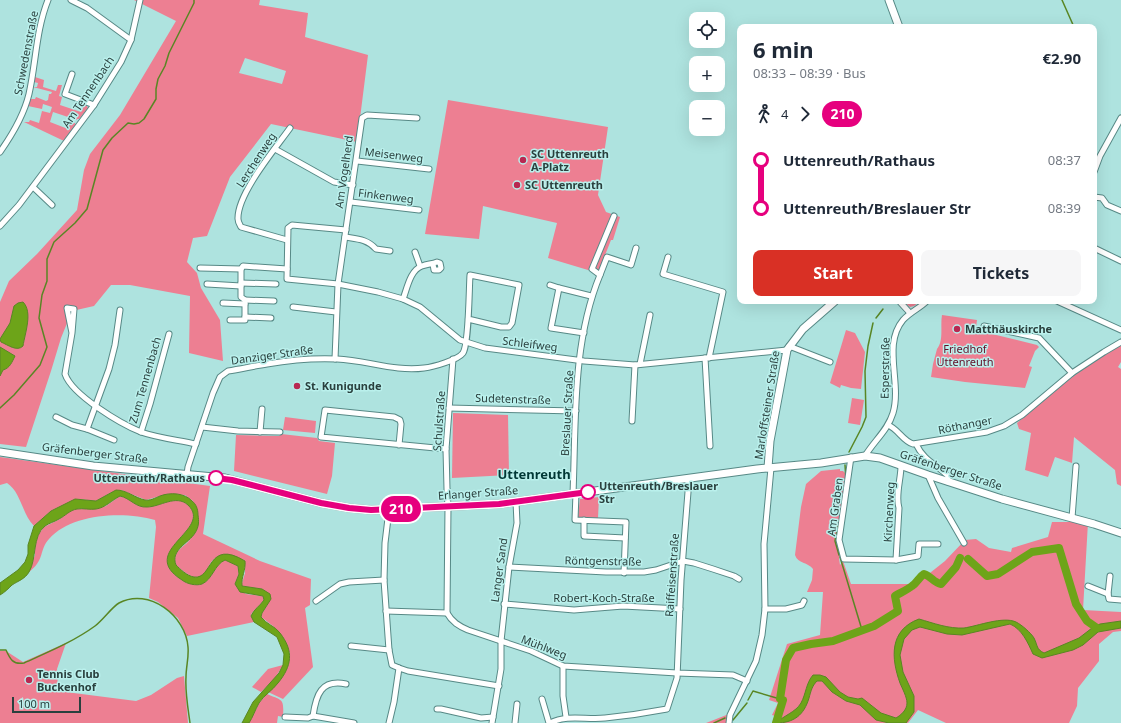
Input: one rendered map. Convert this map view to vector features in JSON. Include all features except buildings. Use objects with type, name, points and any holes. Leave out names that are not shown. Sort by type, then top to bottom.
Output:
[{"type":"main road","points":[[890,3],[898,24]]},
{"type":"main road","name":"Marloffsteiner Straße","points":[[770,468],[774,419],[788,348],[803,329],[832,304]]},
{"type":"main road","name":"Gräfenberger Straße","points":[[0,452],[93,466],[187,474]]},
{"type":"main road","name":"Gräfenberger Straße","points":[[770,468],[821,463],[851,457],[865,456],[880,458],[1002,499],[1121,533]]},
{"type":"main road","name":"Erlanger Straße","points":[[187,474],[232,480],[321,503],[349,508],[389,510],[516,502],[770,468]]},
{"type":"street","name":"Schwedenstraße","points":[[0,152],[19,121],[28,96],[41,19],[48,0]]},
{"type":"street","points":[[71,0],[87,8],[131,40]]},
{"type":"street","name":"Am Tennenbach","points":[[0,226],[33,187],[94,105],[121,62],[131,40],[140,0]]},
{"type":"street","points":[[72,74],[65,94],[94,105]]},
{"type":"street","name":"Am Vogelherd","points":[[335,359],[338,284],[357,161],[362,118],[367,116],[411,119],[417,118]]},
{"type":"street","points":[[1097,164],[1121,118]]},
{"type":"street","name":"Lerchenweg","points":[[287,240],[241,228],[238,220],[241,206],[249,186],[290,128]]},
{"type":"street","points":[[275,149],[334,182],[353,185]]},
{"type":"street","name":"Meisenweg","points":[[357,161],[429,169]]},
{"type":"street","points":[[33,187],[52,205]]},
{"type":"street","points":[[1097,197],[1102,198],[1107,205],[1121,211]]},
{"type":"street","name":"Finkenweg","points":[[351,202],[419,210]]},
{"type":"street","points":[[600,275],[592,269],[614,216]]},
{"type":"street","points":[[200,268],[241,269],[243,266],[287,269],[288,228],[292,225],[346,230]]},
{"type":"street","points":[[345,237],[363,239],[376,249],[390,251]]},
{"type":"street","name":"Breslauer Straße","points":[[584,520],[575,520],[576,411],[580,360],[591,296],[607,257],[631,265],[636,248]]},
{"type":"street","points":[[1097,249],[1121,261]]},
{"type":"street","points":[[415,252],[420,266]]},
{"type":"street","points":[[668,257],[663,274],[723,292],[707,358],[710,446]]},
{"type":"street","points":[[404,299],[410,278],[415,271],[420,266],[433,264]]},
{"type":"street","points":[[230,320],[245,320],[245,302],[241,298],[241,269]]},
{"type":"street","name":"Schleifweg","points":[[287,269],[287,279],[338,284],[404,299],[420,307],[460,340],[485,348],[580,360],[637,365],[788,348]]},
{"type":"street","points":[[453,359],[463,353],[467,343],[468,319],[470,275],[521,284],[512,323],[509,327],[501,327],[468,319]]},
{"type":"street","points":[[207,284],[276,284]]},
{"type":"street","points":[[550,285],[591,296]]},
{"type":"street","points":[[559,288],[551,328],[584,333]]},
{"type":"street","points":[[223,303],[274,301]]},
{"type":"street","points":[[902,304],[910,313]]},
{"type":"street","name":"Esperstraße","points":[[865,456],[888,425],[894,411],[894,337],[899,326],[910,313],[923,304]]},
{"type":"street","points":[[1064,304],[1121,330]]},
{"type":"street","points":[[293,307],[336,312]]},
{"type":"street","points":[[87,429],[109,369],[115,345],[120,310]]},
{"type":"street","points":[[632,421],[637,365],[650,315]]},
{"type":"street","points":[[245,317],[270,318]]},
{"type":"street","points":[[984,326],[1039,338],[1072,373]]},
{"type":"street","name":"Zum Tennenbach","points":[[72,333],[65,374],[76,389],[95,406],[141,432],[196,444]]},
{"type":"street","name":"Zum Tennenbach","points":[[141,432],[169,334]]},
{"type":"street","name":"Röthanger","points":[[916,444],[978,434],[1001,428],[1022,415],[1072,373],[1121,342]]},
{"type":"street","name":"Marloffsteiner Straße","points":[[788,348],[830,362]]},
{"type":"street","name":"Danziger Straße","points":[[187,474],[213,393],[220,377],[228,370],[292,360],[335,359],[354,360],[411,369],[436,366],[453,359]]},
{"type":"street","name":"Schulstraße","points":[[448,507],[446,449],[453,359]]},
{"type":"street","name":"Sudetenstraße","points":[[449,408],[576,411]]},
{"type":"street","points":[[260,432],[262,409]]},
{"type":"street","points":[[399,445],[401,424],[400,420],[394,417],[325,410],[321,437],[399,445],[446,449]]},
{"type":"street","points":[[56,417],[72,425],[87,429],[114,440]]},
{"type":"street","points":[[888,425],[910,443],[916,444],[926,459],[948,476],[948,482]]},
{"type":"street","points":[[202,427],[260,432],[280,432]]},
{"type":"street","name":"Am Graben","points":[[851,457],[839,540],[844,559],[896,560]]},
{"type":"street","name":"Kirchenweg","points":[[896,560],[899,508],[898,490],[901,466]]},
{"type":"street","points":[[1072,518],[1076,466]]},
{"type":"street","points":[[729,723],[730,715],[756,661],[762,635],[765,609],[764,544],[770,468]]},
{"type":"street","points":[[928,475],[938,498],[964,543]]},
{"type":"street","name":"Raiffeisenstraße","points":[[566,717],[604,718],[667,709],[676,678],[688,478]]},
{"type":"street","name":"Langer Sand","points":[[492,723],[501,669],[501,641],[504,604],[516,523],[516,502]]},
{"type":"street","points":[[386,611],[447,613],[448,507]]},
{"type":"street","points":[[389,510],[385,543],[384,580],[389,650],[392,665],[399,668],[498,686]]},
{"type":"street","points":[[624,573],[626,538],[626,522],[584,520],[584,536],[626,538]]},
{"type":"street","points":[[896,560],[918,556],[920,544],[938,544]]},
{"type":"street","points":[[682,561],[694,563],[739,579]]},
{"type":"street","name":"Röntgenstraße","points":[[509,567],[624,573],[656,570],[682,561]]},
{"type":"street","points":[[1110,576],[1108,594],[1109,599],[1121,600]]},
{"type":"street","points":[[316,601],[340,584],[384,580]]},
{"type":"street","points":[[1088,586],[1108,594]]},
{"type":"street","points":[[765,609],[786,609],[802,605],[804,601]]},
{"type":"street","name":"Robert-Koch-Straße","points":[[504,604],[574,610],[623,606],[680,609]]},
{"type":"street","name":"Mühlweg","points":[[447,613],[450,619],[460,626],[530,651],[563,666],[676,674],[733,675],[747,681]]},
{"type":"street","points":[[351,646],[389,650]]},
{"type":"street","points":[[542,699],[550,723],[559,718],[566,717],[562,696],[563,666]]},
{"type":"street","points":[[389,723],[399,668]]},
{"type":"street","points":[[313,716],[315,704],[328,684],[335,682],[346,684]]},
{"type":"street","points":[[515,723],[517,704]]},
{"type":"street","points":[[436,709],[481,718],[492,717]]},
{"type":"street","points":[[285,717],[308,718],[313,716],[354,723]]},
{"type":"green space","points":[[134,0],[260,0],[259,5],[308,13],[305,37],[368,55],[357,142],[271,124],[230,177],[207,236],[193,238],[187,262],[197,273],[201,288],[220,320],[223,361],[189,353],[190,296],[130,285],[111,285],[94,306],[72,311],[61,338],[26,447],[0,444],[0,302],[9,281],[37,254],[77,210],[84,170],[90,154],[120,115],[176,21]],"holes":[[[245,58],[286,71],[282,84],[239,73]]]},
{"type":"green space","points":[[35,77],[44,80],[43,87],[56,91],[58,85],[62,85],[59,96],[62,97],[60,105],[81,112],[84,105],[81,104],[82,103],[88,108],[77,120],[53,112],[50,122],[68,129],[71,121],[76,124],[64,141],[24,122],[29,122],[30,120],[39,123],[42,111],[50,113],[52,107],[43,104],[42,109],[28,106],[31,99],[35,99],[36,97],[46,101],[48,100],[49,94],[52,92],[33,87],[37,87],[38,83],[34,82]]},
{"type":"green space","name":"SC Uttenreuth","points":[[448,100],[608,127],[598,195],[606,212],[620,217],[613,240],[611,240],[598,273],[548,258],[557,223],[483,206],[479,239],[425,234]]},
{"type":"green space","points":[[906,304],[916,304],[914,306],[910,307]]},
{"type":"green space","name":"Friedhof Uttenreuth","points":[[942,315],[977,320],[976,327],[983,335],[984,333],[988,333],[1037,345],[1039,347],[1035,351],[1029,366],[1032,367],[1025,388],[931,377],[933,364],[941,337]]},
{"type":"green space","points":[[846,330],[855,333],[865,352],[861,389],[841,385],[840,388],[830,383]]},
{"type":"green space","points":[[1121,345],[1121,362],[1118,367],[1121,369],[1121,486],[1117,484],[1115,470],[1074,437],[1072,463],[1055,457],[1048,477],[1025,470],[1031,433],[1019,429],[1017,423],[1080,371]]},
{"type":"green space","points":[[852,398],[864,400],[860,425],[848,423]]},
{"type":"green space","points":[[453,413],[508,415],[509,475],[452,478]]},
{"type":"green space","points":[[285,417],[316,421],[315,433],[283,430]]},
{"type":"green space","points":[[281,434],[317,438],[319,441],[335,443],[332,476],[327,494],[234,471],[236,435],[279,436]]},
{"type":"green space","points":[[0,457],[210,486],[203,534],[260,561],[311,579],[310,605],[305,608],[313,667],[283,699],[268,692],[277,684],[286,670],[290,653],[273,626],[261,617],[268,604],[262,589],[242,586],[245,573],[245,561],[228,555],[220,556],[211,562],[206,573],[198,577],[190,575],[176,565],[175,558],[177,552],[196,532],[193,501],[185,495],[167,494],[146,500],[121,490],[112,492],[96,501],[79,499],[51,511],[34,526],[12,487],[7,483],[0,485]]},
{"type":"green space","points":[[840,469],[840,471],[843,471],[847,475],[840,525],[841,554],[839,558],[840,565],[843,561],[851,584],[916,584],[945,561],[965,540],[976,539],[989,548],[1011,552],[1012,548],[1048,537],[1052,522],[1088,522],[1083,610],[1121,612],[1121,631],[1113,632],[1099,644],[1099,661],[1078,688],[1077,706],[1069,723],[946,723],[918,710],[908,723],[772,723],[775,716],[772,715],[778,703],[769,700],[787,644],[820,635],[823,592],[807,592],[812,580],[813,569],[798,560],[795,555],[801,507],[806,484],[821,471]]},
{"type":"green space","points":[[120,496],[143,507],[173,501],[183,502],[188,505],[193,514],[192,523],[171,550],[168,560],[170,569],[184,581],[197,585],[206,582],[218,565],[225,560],[238,566],[239,574],[235,584],[246,594],[263,596],[264,600],[251,615],[254,622],[187,636],[178,618],[158,602],[149,598],[156,527],[155,520],[143,517],[114,515],[99,516],[84,519],[71,524],[59,530],[49,539],[44,547],[40,559],[34,568],[29,572],[35,555],[35,545],[38,535],[44,527],[75,509],[95,509],[106,506]]},
{"type":"green space","points":[[599,497],[598,518],[578,517],[580,499]]},
{"type":"green space","points":[[66,643],[57,669],[58,691],[136,701],[151,695],[177,678],[184,676],[188,723],[0,723],[0,651],[6,651],[23,662]]},
{"type":"green space","points":[[283,665],[274,680],[261,692],[252,687],[268,669]]},
{"type":"green space","points":[[267,694],[279,699],[283,703],[283,717],[278,716],[277,723],[249,723],[259,703]]},
{"type":"green space","points":[[729,714],[726,723],[706,723]]},
{"type":"shaded area","points":[[23,302],[28,311],[27,329],[23,346],[21,348],[15,348],[1,342],[0,339],[10,323],[14,306]]},
{"type":"shaded area","points":[[0,347],[15,356],[0,376]]},
{"type":"shaded area","points":[[116,490],[124,491],[145,500],[151,500],[164,495],[173,494],[189,498],[195,504],[197,509],[199,520],[198,526],[192,537],[178,551],[175,560],[176,565],[189,575],[194,577],[200,576],[205,573],[217,557],[224,554],[233,555],[245,561],[242,586],[262,589],[270,594],[271,599],[261,617],[276,629],[285,640],[288,646],[290,658],[283,677],[261,700],[249,723],[242,723],[253,702],[279,673],[283,665],[284,654],[277,637],[254,622],[251,616],[264,600],[263,596],[240,592],[235,584],[239,574],[238,566],[225,560],[218,565],[206,582],[197,585],[184,581],[170,569],[167,560],[171,550],[192,523],[193,514],[188,505],[183,502],[173,501],[143,507],[120,496],[105,506],[99,508],[79,509],[72,511],[45,526],[41,530],[36,542],[33,561],[29,572],[0,595],[0,583],[18,570],[25,562],[28,554],[28,545],[34,526],[51,511],[75,499],[96,501]]},
{"type":"shaded area","points":[[919,619],[953,628],[964,628],[1011,620],[1024,627],[1029,632],[1034,638],[1038,649],[1044,653],[1079,638],[1100,624],[1121,621],[1121,628],[1098,632],[1083,645],[1073,650],[1042,658],[1033,654],[1027,641],[1018,629],[1010,624],[962,635],[947,634],[920,627],[912,630],[904,639],[900,655],[903,672],[914,696],[914,712],[906,723],[889,723],[876,720],[860,705],[846,701],[832,692],[822,681],[817,681],[813,687],[807,704],[801,713],[793,720],[776,723],[799,706],[813,675],[826,677],[840,692],[848,697],[858,699],[862,698],[881,713],[896,718],[898,717],[905,710],[907,703],[897,674],[894,655],[895,646],[897,637],[902,630],[909,624]]},
{"type":"waterway","points":[[0,408],[14,395],[40,365],[47,347],[39,318],[42,295],[47,281],[47,259],[54,242],[75,223],[87,209],[103,150],[112,138],[128,123],[139,123],[144,119],[156,99],[158,79],[194,3],[194,0]]},
{"type":"waterway","points":[[1062,0],[1073,24]]},
{"type":"waterway","points":[[876,318],[883,309]]},
{"type":"waterway","points":[[849,452],[866,417],[865,371],[873,323]]},
{"type":"waterway","points":[[845,465],[846,480]]},
{"type":"waterway","points":[[839,521],[835,541],[839,555]]},
{"type":"waterway","points":[[968,559],[987,576],[998,574],[1032,552],[1059,548],[1076,604],[1087,621],[1097,628]]},
{"type":"waterway","points":[[840,557],[862,630]]},
{"type":"waterway","points":[[776,723],[783,700],[780,699],[786,660],[793,648],[833,641],[874,626],[898,611],[895,596],[914,585],[924,574],[941,584],[956,567],[960,558]]},
{"type":"waterway","points":[[0,650],[6,650],[12,661],[24,663],[87,632],[119,603],[130,599],[142,599],[153,602],[164,607],[173,615],[181,625],[186,636],[188,647],[186,688],[190,723]]},
{"type":"waterway","points":[[748,700],[753,691],[780,699]]},
{"type":"waterway","points":[[733,720],[747,703]]},
{"type":"waterway","points":[[714,723],[725,718]]},
{"type":"bus line","name":"210","points":[[216,478],[225,478],[321,503],[371,510],[499,504],[588,492]]},
{"type":"place","name":"SC Uttenreuth A-Platz","points":[[523,160]]},
{"type":"place","name":"SC Uttenreuth","points":[[517,185]]},
{"type":"place","name":"Matthäuskirche","points":[[957,329]]},
{"type":"place","name":"St. Kunigunde","points":[[297,386]]},
{"type":"place","name":"Uttenreuth/Rathaus","points":[[216,478]]},
{"type":"place","name":"Uttenreuth/Breslauer Str","points":[[588,492]]},
{"type":"place","name":"Tennis Club Buckenhof","points":[[29,680]]},
{"type":"district","name":"Uttenreuth","points":[[534,474]]}]
